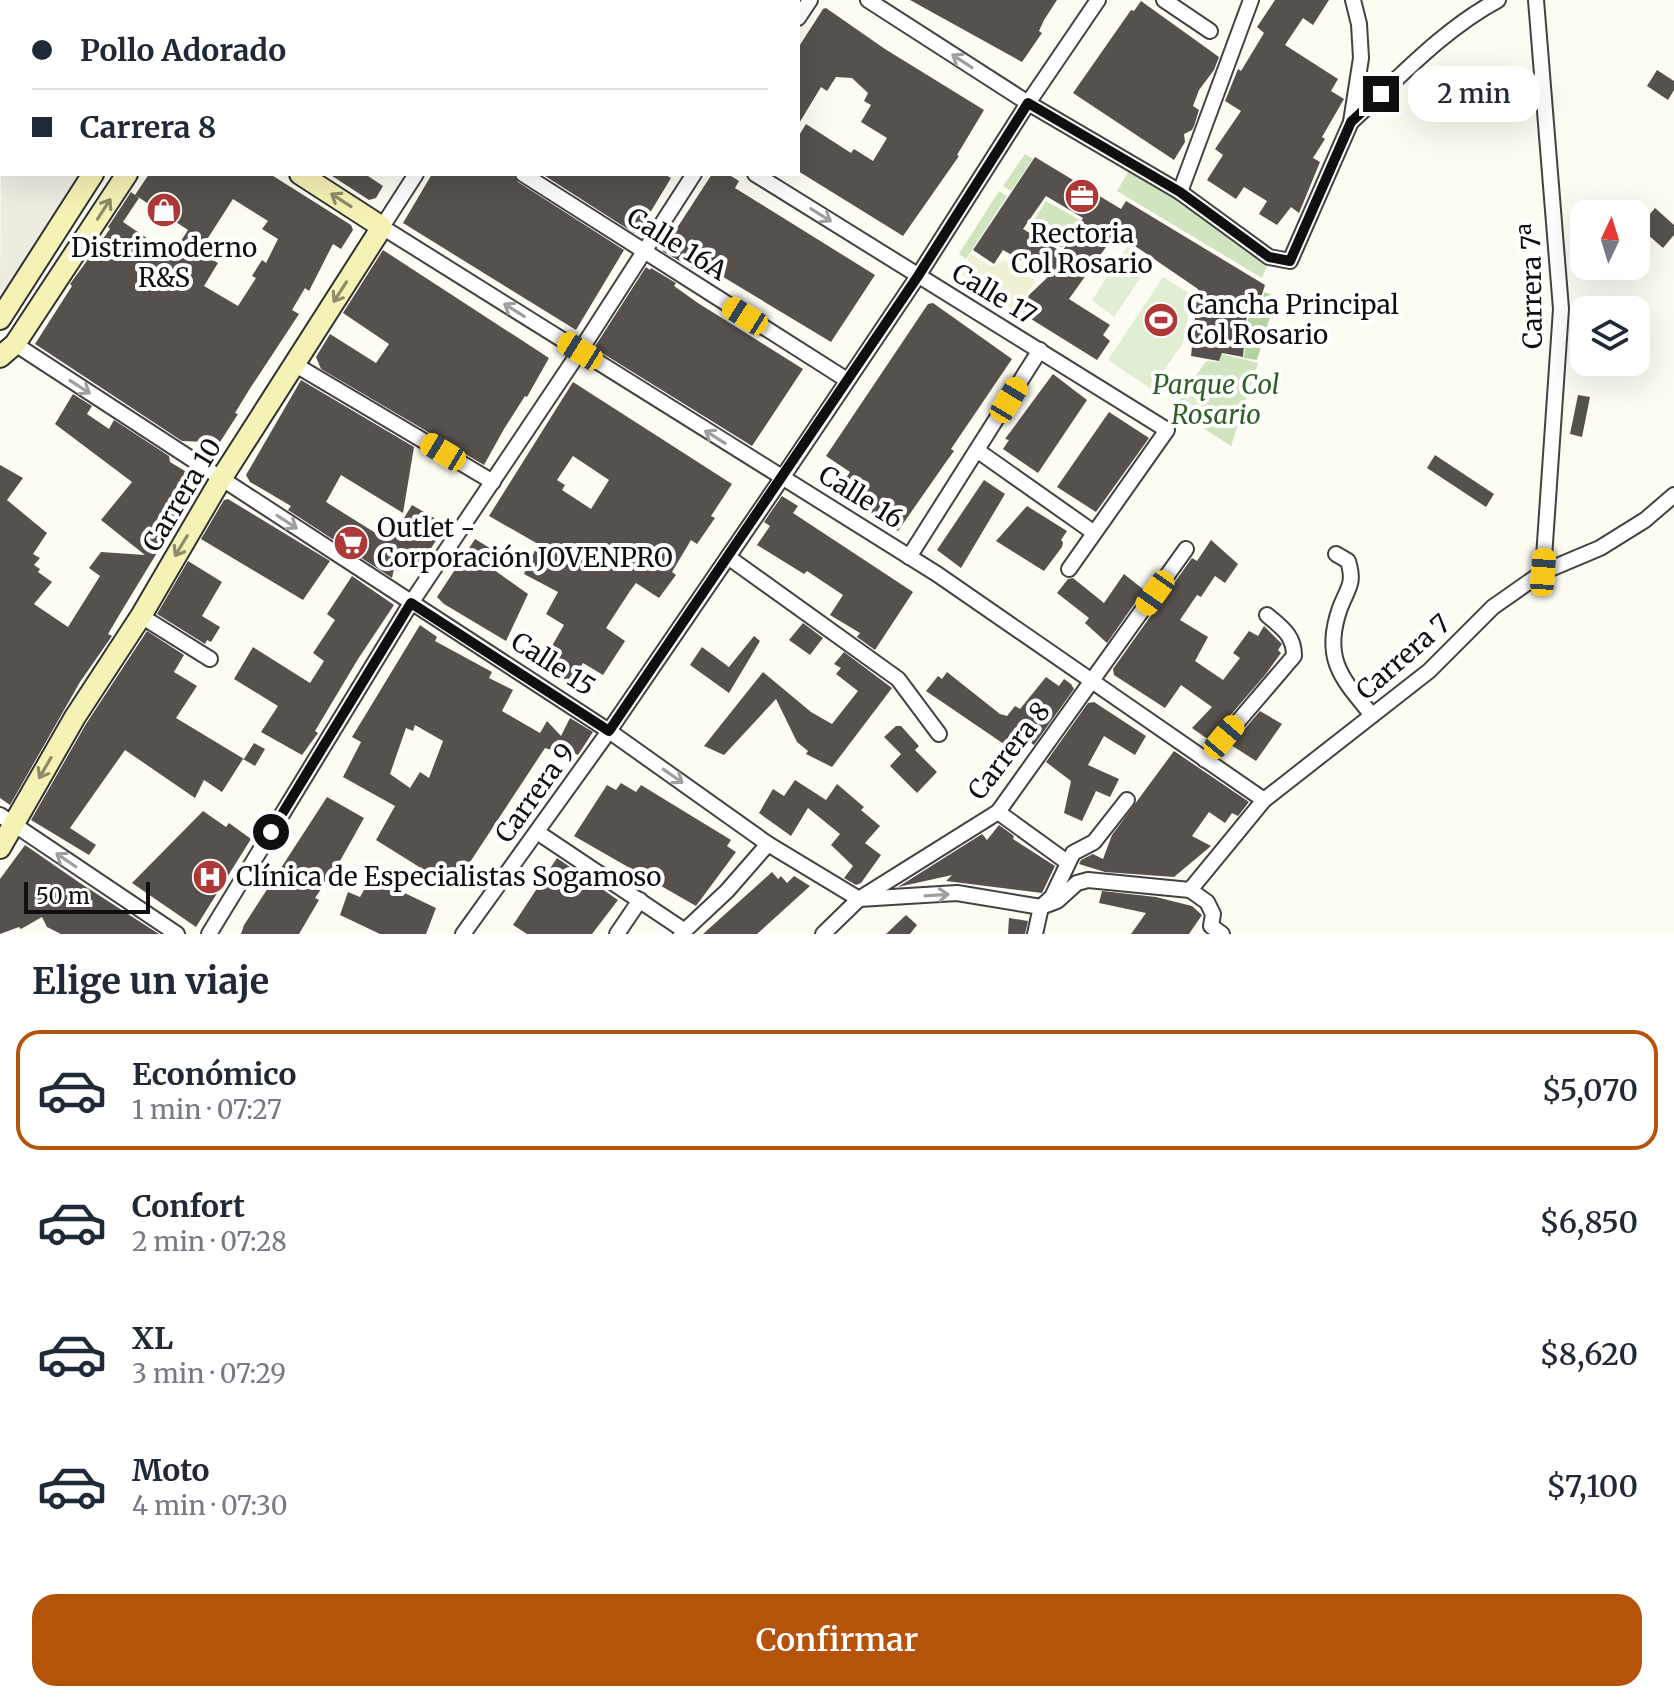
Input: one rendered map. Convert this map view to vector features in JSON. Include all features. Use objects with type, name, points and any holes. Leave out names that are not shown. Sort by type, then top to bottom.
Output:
[{"type":"street","points":[[868,0],[1028,103],[1180,192],[1269,257],[1290,261],[1351,122],[1361,58],[1359,24],[1353,0]]},
{"type":"street","name":"Carrera 9","points":[[463,934],[609,731],[782,478],[1098,0]]},
{"type":"street","points":[[1164,0],[1210,31]]},
{"type":"street","points":[[1180,192],[1251,0]]},
{"type":"street","points":[[1351,122],[1440,42],[1498,0]]},
{"type":"street","name":"Carrera 7ª","points":[[1536,0],[1561,309],[1543,572]]},
{"type":"street","points":[[2,311],[92,176]]},
{"type":"street","points":[[5,345],[126,176]]},
{"type":"street","name":"Calle 16","points":[[303,176],[909,557],[1264,800]]},
{"type":"street","name":"Carrera 10","points":[[0,848],[7,819],[141,616],[221,479],[415,176]]},
{"type":"street","name":"Calle 16A","points":[[526,176],[847,380]]},
{"type":"street","points":[[209,934],[411,603],[693,176]]},
{"type":"street","name":"Calle 17","points":[[758,176],[1167,430],[1093,532]]},
{"type":"street","name":"Calle 15","points":[[5,345],[221,479],[609,731],[768,844],[859,899]]},
{"type":"street","points":[[909,557],[1040,350]]},
{"type":"street","points":[[294,364],[493,482]]},
{"type":"street","points":[[978,451],[1093,532],[1069,569]]},
{"type":"street","name":"Carrera 7","points":[[1190,890],[1264,800],[1429,671],[1493,607],[1543,572],[1600,548],[1645,520],[1674,495]]},
{"type":"street","name":"Carrera 8","points":[[823,934],[859,899],[998,812],[1186,549]]},
{"type":"street","points":[[1336,554],[1348,561],[1352,581],[1336,628],[1336,666],[1341,678],[1372,715]]},
{"type":"street","points":[[728,557],[898,679],[939,734]]},
{"type":"street","points":[[1205,760],[1294,656],[1290,634],[1267,615]]},
{"type":"street","points":[[141,616],[210,659]]},
{"type":"street","points":[[1035,934],[1041,907],[1052,897],[1073,853],[1094,842],[1127,800]]},
{"type":"street","points":[[998,812],[1067,862]]},
{"type":"street","points":[[7,819],[177,934]]},
{"type":"street","points":[[537,832],[683,932],[727,891],[768,844]]},
{"type":"street","points":[[859,899],[957,893],[1041,907],[1057,901],[1077,883],[1088,880],[1190,890],[1207,902],[1213,914],[1213,931]]},
{"type":"street","points":[[617,934],[640,900]]},
{"type":"green space","points":[[1025,154],[1033,159],[1011,191],[1003,186]]},
{"type":"green space","points":[[1130,169],[1269,261],[1262,278],[1117,191]]},
{"type":"green space","points":[[999,191],[1007,196],[966,259],[959,254]]},
{"type":"green space","points":[[1046,201],[1080,220],[1062,248],[1028,229]]},
{"type":"green space","points":[[1127,247],[1151,262],[1114,317],[1092,300]]},
{"type":"green space","points":[[971,254],[992,267],[1004,260],[1036,281],[1015,311],[959,273]]},
{"type":"green space","name":"Cancha Principal Col Rosario","points":[[1163,277],[1192,295],[1183,343],[1151,389],[1108,360]]},
{"type":"green space","points":[[1265,292],[1276,297],[1257,360],[1244,358],[1248,318],[1256,313]]},
{"type":"green space","name":"Parque Col Rosario","points":[[1222,354],[1258,363],[1231,446],[1174,409],[1206,361],[1219,362]]},
{"type":"green space","points":[[1201,374],[1216,383],[1197,414],[1179,405]]},
{"type":"shaded area","points":[[1,176],[83,176],[4,292],[0,290]]},
{"type":"building","points":[[910,0],[1057,0],[1039,31],[1042,33],[1022,62]]},
{"type":"building","points":[[1275,0],[1329,0],[1313,25],[1303,18],[1285,45],[1338,79],[1331,91],[1344,99],[1313,158],[1320,162],[1299,213],[1291,207],[1277,225],[1259,214],[1267,201],[1244,187],[1236,199],[1207,180],[1223,155],[1215,149],[1241,111],[1225,101],[1238,69],[1241,71],[1264,33],[1257,27]]},
{"type":"building","points":[[1141,1],[1219,57],[1214,70],[1199,90],[1193,106],[1199,110],[1194,126],[1184,134],[1185,142],[1174,160],[1073,93],[1131,10],[1134,11]]},
{"type":"building","points":[[826,8],[885,49],[984,110],[959,156],[903,236],[800,172],[800,134],[806,124],[851,153],[854,149],[873,161],[887,138],[861,122],[871,105],[864,101],[868,93],[852,78],[836,77],[827,91],[821,87],[800,122],[800,45]]},
{"type":"building","points":[[1657,70],[1674,81],[1674,90],[1668,100],[1647,86]]},
{"type":"building","points":[[1035,157],[1121,209],[1126,201],[1265,285],[1257,310],[1247,313],[1243,357],[1222,353],[1219,361],[1191,356],[1198,289],[1116,233],[1069,299],[1110,325],[1103,335],[1110,341],[1097,360],[1023,314],[1029,295],[1049,276],[1003,250],[994,264],[973,250]],"holes":[[[1046,196],[1083,218],[1062,252],[1023,229]]]},
{"type":"building","points":[[148,176],[273,176],[351,225],[353,230],[341,249],[333,244],[309,291],[305,288],[292,310],[299,314],[249,390],[220,442],[206,445],[206,442],[182,441],[35,344],[72,286],[70,284],[110,229],[108,227],[131,192],[135,195]],"holes":[[[135,195],[188,230],[172,255],[123,222],[139,198]],[[233,199],[268,221],[262,229],[278,239],[266,263],[262,260],[252,276],[256,278],[238,306],[204,286],[218,263],[199,252]]]},
{"type":"building","points":[[332,176],[368,176],[383,186],[376,198],[369,200]]},
{"type":"building","points":[[431,176],[514,176],[518,182],[624,250],[576,330],[403,223]]},
{"type":"building","points":[[545,176],[671,178],[639,231],[634,233]]},
{"type":"building","points":[[711,176],[731,176],[739,181],[735,188],[875,275],[831,342],[700,263],[697,271],[662,251]]},
{"type":"building","points":[[1655,208],[1674,225],[1674,235],[1663,248],[1650,237],[1650,214]]},
{"type":"building","points":[[383,250],[549,358],[484,465],[321,369],[316,357],[330,334],[376,363],[389,344],[343,313]]},
{"type":"building","points":[[646,267],[676,283],[674,286],[698,303],[803,369],[752,446],[594,348]]},
{"type":"building","points":[[933,303],[1012,359],[951,449],[954,451],[898,531],[838,490],[850,472],[826,456],[928,304]]},
{"type":"building","points":[[1053,374],[1087,400],[1038,473],[1003,449],[1009,440],[1005,439]]},
{"type":"building","points":[[301,380],[414,447],[403,513],[341,475],[326,502],[374,532],[395,533],[412,505],[446,525],[419,567],[402,557],[399,571],[394,569],[392,578],[288,510],[291,506],[250,482],[246,475]]},
{"type":"building","points":[[573,382],[732,484],[711,516],[715,518],[697,544],[691,540],[672,572],[676,575],[659,598],[636,583],[630,591],[606,628],[625,641],[603,675],[583,663],[571,683],[541,665],[564,625],[546,614],[558,592],[524,574],[538,544],[489,516]],"holes":[[[573,456],[609,480],[591,509],[562,490],[565,485],[557,480]]]},
{"type":"building","points":[[73,394],[92,406],[87,414],[109,429],[114,420],[169,456],[170,462],[195,477],[197,487],[10,805],[0,798],[0,465],[23,478],[7,500],[47,533],[33,554],[40,558],[34,565],[52,582],[34,604],[68,627],[100,576],[89,568],[101,552],[145,555],[101,520],[132,482],[55,424]]},
{"type":"building","points":[[1578,395],[1590,397],[1582,437],[1570,434]]},
{"type":"building","points":[[1109,412],[1149,438],[1096,512],[1057,487]]},
{"type":"building","points":[[1435,455],[1494,494],[1486,507],[1427,468]]},
{"type":"building","points":[[984,480],[1005,494],[961,568],[937,550]]},
{"type":"building","points":[[782,496],[798,506],[793,513],[913,592],[875,650],[857,637],[860,633],[830,615],[843,595],[807,571],[804,574],[757,545],[770,526],[764,522]]},
{"type":"building","points":[[228,499],[330,561],[303,600],[201,539],[224,500]]},
{"type":"building","points":[[1027,506],[1067,531],[1061,540],[1062,547],[1044,571],[996,541]]},
{"type":"building","points":[[475,539],[498,553],[490,567],[528,594],[506,641],[437,597]]},
{"type":"building","points":[[1211,540],[1238,564],[1225,583],[1215,576],[1180,620],[1208,637],[1195,661],[1223,680],[1240,658],[1233,653],[1249,631],[1258,636],[1264,626],[1282,644],[1278,650],[1281,653],[1265,675],[1209,740],[1192,728],[1212,707],[1181,685],[1165,708],[1114,675],[1113,669],[1192,558],[1197,561]]},
{"type":"building","points":[[188,561],[222,582],[202,616],[220,627],[211,642],[207,640],[205,644],[157,614]]},
{"type":"building","points":[[1124,574],[1144,590],[1107,643],[1085,623],[1089,618],[1057,593],[1068,579],[1073,578],[1104,603]]},
{"type":"building","points":[[352,576],[394,605],[358,659],[315,731],[318,733],[302,755],[261,732],[278,706],[234,679],[253,647],[310,683],[324,661],[313,653],[335,620],[327,614]]},
{"type":"building","points":[[803,623],[823,638],[810,655],[789,640]]},
{"type":"building","points":[[420,625],[437,637],[435,641],[492,672],[489,678],[513,690],[502,711],[540,733],[547,721],[561,736],[570,718],[593,732],[578,755],[562,746],[558,752],[545,748],[453,888],[376,840],[395,806],[343,777],[361,742],[352,737]],"holes":[[[415,725],[443,741],[429,778],[420,772],[410,788],[390,774],[406,728],[413,731]]]},
{"type":"building","points":[[147,631],[184,655],[174,672],[197,686],[176,718],[244,759],[254,743],[265,749],[255,766],[243,759],[222,792],[204,780],[195,798],[125,750],[70,828],[96,845],[89,855],[31,820],[86,724]]},
{"type":"building","points":[[754,636],[760,641],[729,693],[690,665],[702,647],[729,667]]},
{"type":"building","points":[[844,652],[892,688],[832,767],[806,754],[808,751],[797,742],[776,699],[724,755],[704,746],[763,672],[811,712],[832,724],[858,691],[836,674],[841,668],[834,664]]},
{"type":"building","points":[[947,672],[1000,714],[1007,716],[1015,706],[1020,709],[1046,677],[1059,686],[1064,679],[1074,689],[1034,745],[1027,740],[1017,753],[926,691],[938,676],[942,679]]},
{"type":"building","points":[[1094,702],[1146,736],[1135,755],[1104,736],[1088,765],[1119,779],[1110,797],[1096,791],[1082,821],[1064,813],[1071,781],[1046,762],[1088,703]]},
{"type":"building","points":[[1260,711],[1282,724],[1256,761],[1231,745]]},
{"type":"building","points":[[896,726],[901,726],[919,746],[915,750],[937,772],[917,793],[890,766],[901,754],[884,737]]},
{"type":"building","points":[[1174,751],[1249,802],[1238,816],[1232,813],[1225,823],[1209,812],[1192,836],[1211,846],[1174,877],[1105,872],[1079,864],[1093,854],[1103,859],[1112,835]]},
{"type":"building","points":[[795,780],[826,800],[837,784],[864,807],[861,810],[880,826],[865,843],[881,855],[861,883],[856,885],[844,878],[853,866],[831,845],[840,834],[808,808],[791,836],[759,813],[773,789],[784,796]]},
{"type":"building","points":[[621,783],[636,792],[641,785],[731,840],[727,846],[736,852],[696,906],[574,836],[607,785],[616,790]]},
{"type":"building","points":[[327,797],[364,818],[315,898],[319,900],[299,934],[241,934],[244,925]]},
{"type":"building","points":[[203,811],[226,827],[229,823],[251,839],[196,927],[132,883]]},
{"type":"building","points":[[999,825],[1014,836],[1013,839],[1055,866],[1042,893],[946,881],[952,875],[898,887],[982,834],[987,840]]},
{"type":"building","points":[[25,845],[159,934],[61,934],[47,927],[42,917],[21,929],[19,927],[0,934],[0,879]]},
{"type":"building","points":[[557,858],[618,900],[592,934],[527,934],[513,925]]},
{"type":"building","points":[[772,872],[787,883],[794,876],[810,886],[757,934],[703,934]]},
{"type":"building","points":[[371,877],[436,908],[426,934],[380,934],[340,915],[348,892],[360,897]]},
{"type":"building","points":[[1102,891],[1156,897],[1192,906],[1202,915],[1189,934],[1131,934],[1146,913],[1099,903]]},
{"type":"building","points":[[906,915],[917,925],[910,934],[886,934]]},
{"type":"building","points":[[1009,918],[1028,921],[1025,934],[1008,934]]},
{"type":"place","name":"Rectoria Col Rosario","points":[[1082,196]]},
{"type":"place","name":"Distrimoderno R&S","points":[[164,210]]},
{"type":"place","name":"Cancha Principal Col Rosario","points":[[1161,320]]},
{"type":"place","name":"Outlet - Corporación JOVENPRO","points":[[351,543]]},
{"type":"place","name":"Clínica de Especialistas Sogamoso","points":[[210,877]]},
{"type":"route","points":[[271,832],[411,603],[609,731],[918,276],[1028,103],[1180,192],[1269,257],[1290,261],[1351,122],[1381,94]]}]
